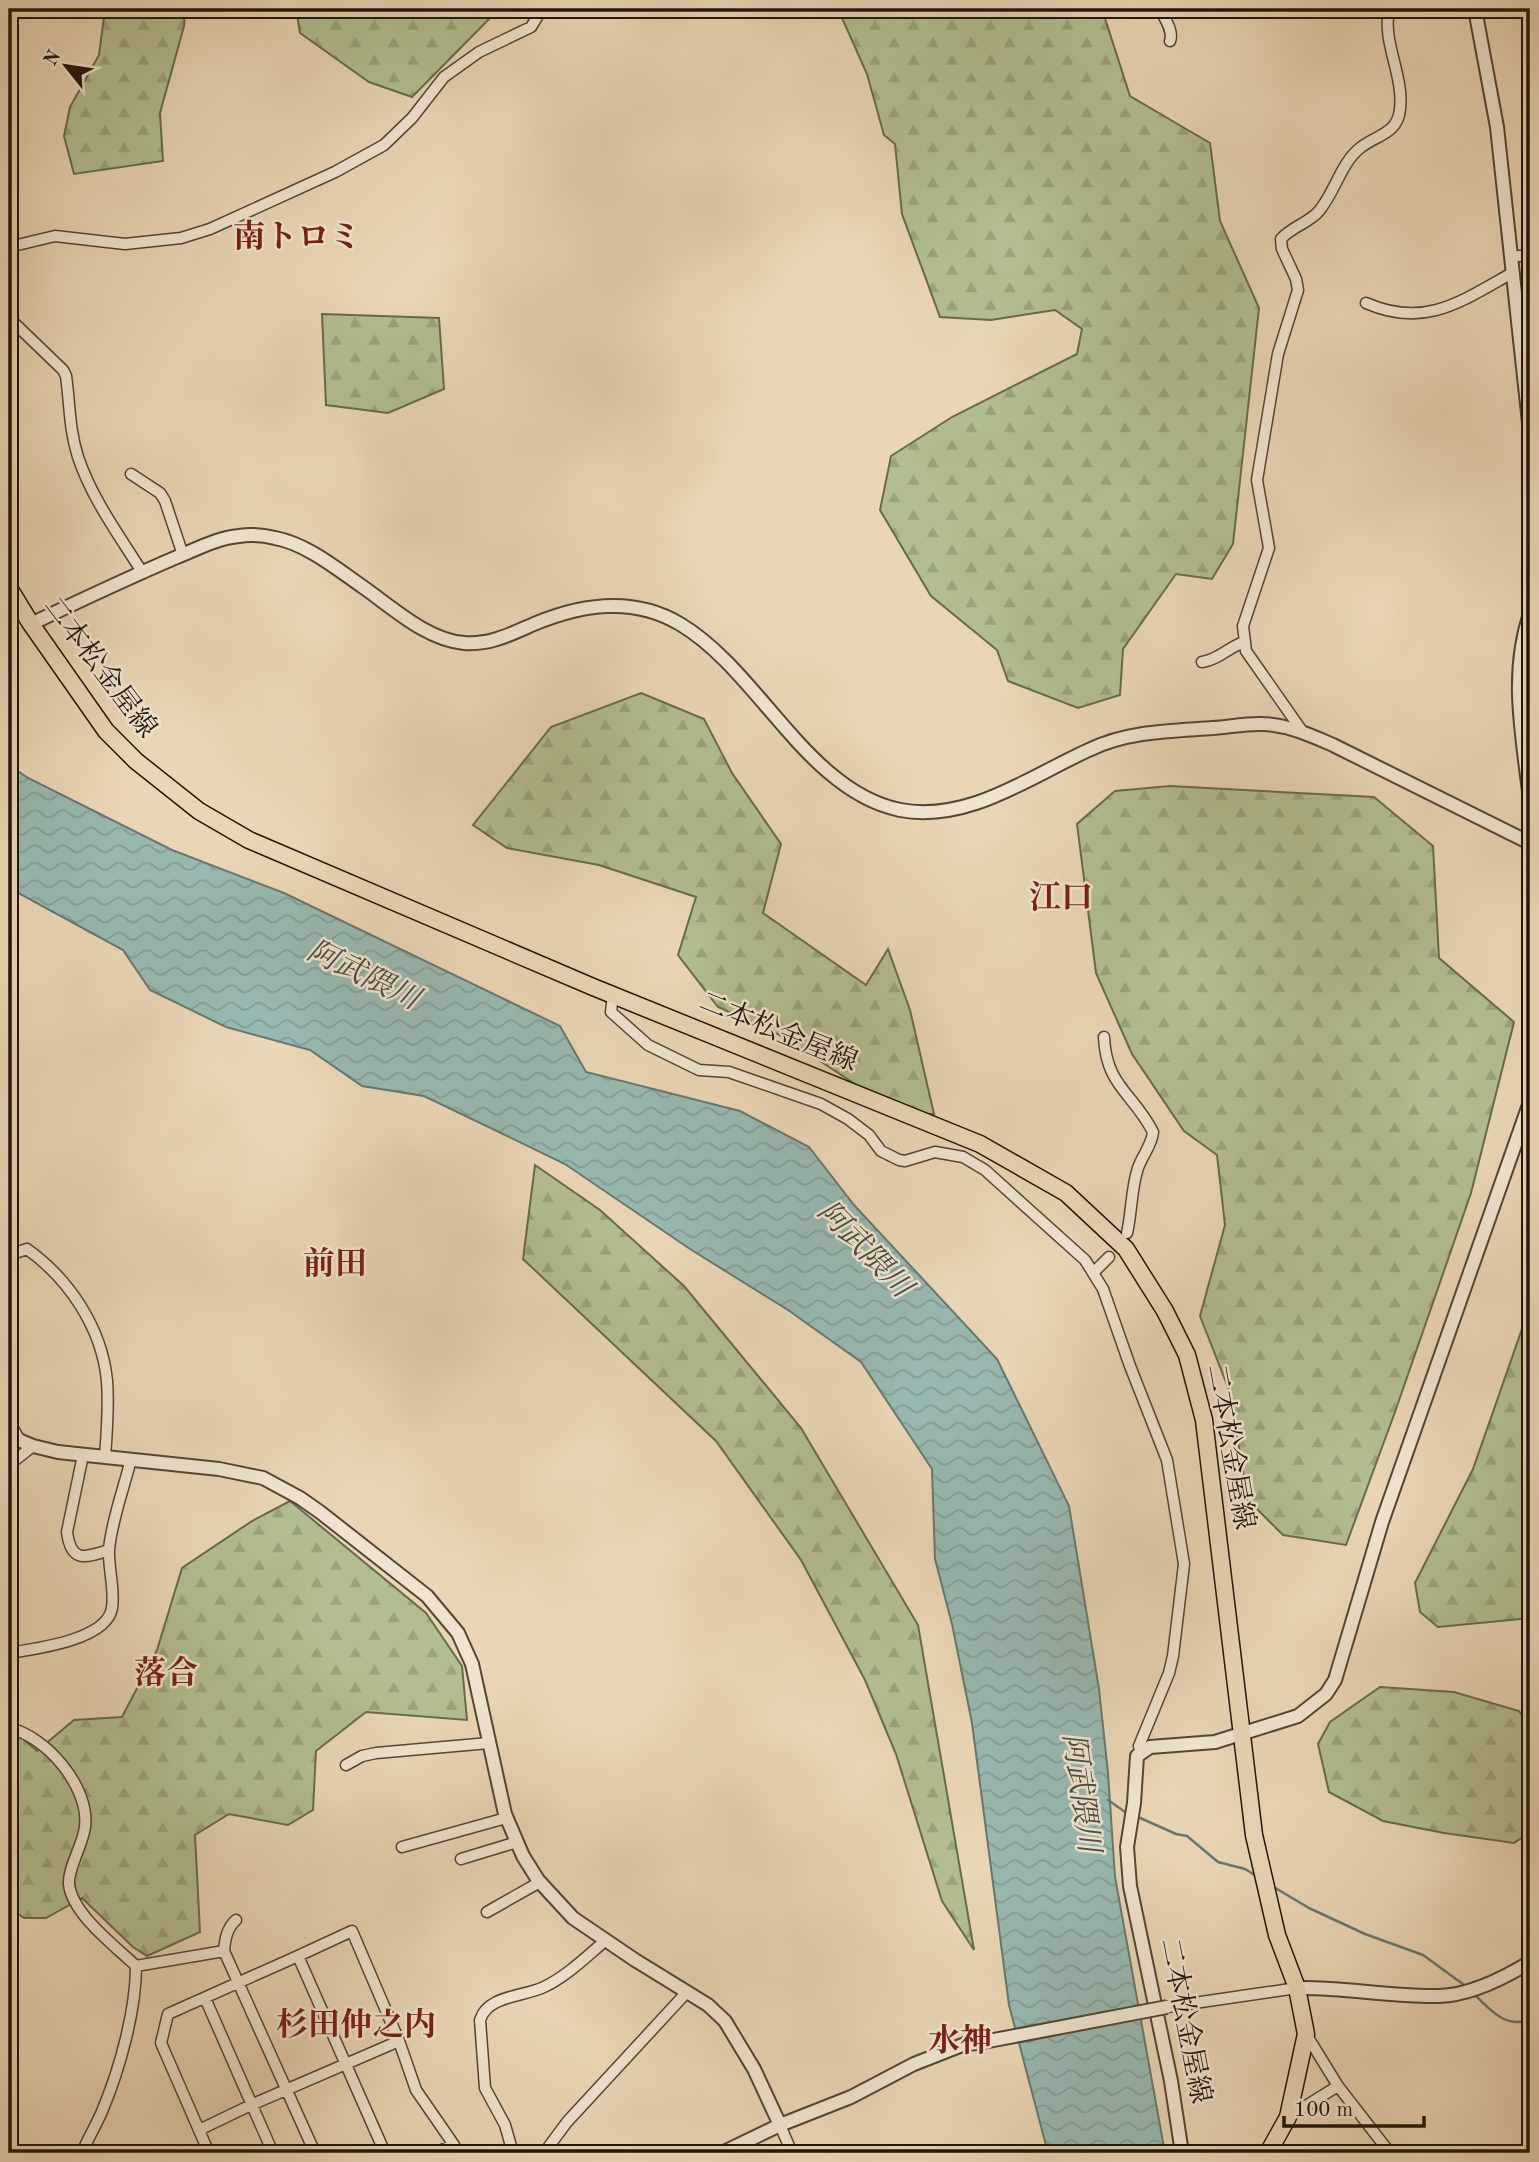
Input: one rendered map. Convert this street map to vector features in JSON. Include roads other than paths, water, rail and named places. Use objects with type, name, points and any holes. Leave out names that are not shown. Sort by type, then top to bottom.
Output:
[{"type":"main road","name":"二本松金屋線","points":[[9,588],[106,731],[136,761],[198,811],[249,840],[304,865],[613,995],[980,1144],[1066,1193],[1126,1249],[1165,1311],[1187,1355],[1204,1420],[1254,1835],[1277,1936],[1297,1988],[1306,2034],[1287,2117],[1268,2153]]},
{"type":"street","points":[[9,247],[55,236],[125,244],[181,238],[223,223],[335,172],[384,145],[412,118],[444,77],[479,52],[531,27],[542,9]]},
{"type":"street","points":[[1160,9],[1171,31],[1170,41]]},
{"type":"street","points":[[1302,731],[1246,652],[1242,626],[1269,548],[1257,480],[1278,354],[1297,290],[1296,279],[1282,249],[1281,239],[1320,210],[1360,148],[1390,132],[1395,123],[1400,112],[1401,97],[1386,27],[1389,9]]},
{"type":"street","points":[[1475,9],[1497,127],[1530,432]]},
{"type":"street","points":[[1510,256],[1530,256]]},
{"type":"street","points":[[1366,303],[1392,313],[1446,309],[1512,273]]},
{"type":"street","points":[[9,318],[66,376],[69,418],[78,455],[95,496],[142,572]]},
{"type":"street","points":[[131,474],[160,493],[183,555]]},
{"type":"street","points":[[31,624],[216,541],[237,536],[260,535],[280,538],[299,546],[345,574],[416,624],[453,642],[488,642],[563,612],[581,608],[619,605],[663,615],[700,638],[792,735],[841,782],[879,804],[902,810],[939,811],[973,804],[1092,748],[1129,737],[1152,732],[1264,724],[1302,731],[1530,843]]},
{"type":"street","points":[[1530,614],[1521,648],[1517,683],[1530,800]]},
{"type":"street","points":[[1202,662],[1210,661],[1234,645],[1244,642]]},
{"type":"street","points":[[613,995],[611,1012],[648,1045],[672,1058],[699,1070],[729,1072],[821,1104],[848,1119],[869,1135],[881,1150],[899,1160],[905,1161],[935,1152],[964,1157],[974,1162],[1074,1248],[1093,1273],[1103,1289],[1167,1460],[1184,1564],[1173,1656],[1139,1746],[1140,1751],[1159,1745],[1215,1742],[1298,1716],[1325,1694],[1335,1680],[1382,1522],[1530,1102]]},
{"type":"street","points":[[1104,1037],[1104,1055],[1111,1074],[1153,1132],[1134,1184],[1133,1208],[1127,1233]]},
{"type":"street","points":[[9,1255],[27,1249],[35,1254],[61,1277],[75,1295],[90,1325],[103,1357],[107,1379],[105,1457]]},
{"type":"street","points":[[1093,1273],[1110,1257]]},
{"type":"street","points":[[9,1421],[14,1438],[33,1446],[83,1455],[219,1469],[262,1478],[320,1512],[441,1611],[466,1647],[478,1687],[506,1818],[516,1842],[540,1882],[573,1918],[708,2005],[725,2021],[754,2069],[792,2153]]},
{"type":"street","points":[[9,1465],[33,1446]]},
{"type":"street","points":[[83,1455],[67,1532],[69,1545],[74,1553],[81,1556],[109,1550]]},
{"type":"street","points":[[9,1653],[42,1648],[76,1637],[97,1629],[107,1619],[112,1609],[109,1550],[131,1459]]},
{"type":"street","points":[[9,1728],[22,1731],[48,1748],[70,1775],[83,1806],[85,1826],[69,1883],[76,1903],[97,1929],[136,1966],[129,2020],[113,2081],[103,2111],[82,2153]]},
{"type":"street","points":[[345,1765],[362,1756],[376,1753],[489,1743]]},
{"type":"street","name":"二本松金屋線","points":[[1140,1751],[1136,1762],[1134,1803],[1127,1847],[1130,1886],[1171,2081],[1182,2153]]},
{"type":"street","points":[[402,1847],[506,1818]]},
{"type":"street","points":[[461,1859],[516,1842]]},
{"type":"street","points":[[487,1912],[540,1882]]},
{"type":"street","points":[[236,1920],[228,1931],[224,1951],[314,2153]]},
{"type":"street","points":[[209,2153],[161,2043],[168,2014],[352,1931],[399,2041],[416,2090],[454,2144],[434,2153]]},
{"type":"street","points":[[513,2153],[505,2125],[485,2088],[480,2020],[482,2012],[491,2004],[545,1987],[606,1941]]},
{"type":"street","points":[[136,1966],[224,1951]]},
{"type":"street","points":[[298,1956],[385,2153]]},
{"type":"street","points":[[722,2153],[780,2125],[850,2097],[914,2064],[965,2044],[1167,2007],[1297,1988],[1442,1996],[1506,1976],[1530,1962]]},
{"type":"street","points":[[544,2153],[567,2122],[687,1992]]},
{"type":"street","points":[[205,1998],[273,2153]]},
{"type":"street","points":[[1306,2034],[1338,2086],[1390,2153]]},
{"type":"street","points":[[199,2130],[399,2041]]},
{"type":"street","points":[[1287,2117],[1338,2086]]},
{"type":"water","name":"阿武隈川","points":[[9,765],[28,778],[172,850],[284,893],[560,1026],[586,1072],[740,1111],[809,1147],[854,1205],[997,1359],[1069,1506],[1099,1689],[1115,1877],[1165,2153],[1048,2153],[1009,2005],[972,1723],[952,1624],[935,1559],[932,1469],[861,1362],[788,1310],[690,1249],[565,1164],[424,1096],[362,1086],[310,1050],[226,1027],[150,990],[123,950],[9,888]]},
{"type":"waterway","name":"阿武隈川","points":[[1108,1800],[1128,1814]]},
{"type":"waterway","points":[[1138,1817],[1176,1834],[1187,1836],[1218,1862],[1245,1869],[1258,1877]]},
{"type":"waterway","points":[[1272,1886],[1309,1908],[1365,1934],[1423,1955],[1467,1987]]},
{"type":"waterway","points":[[1474,1994],[1506,2020],[1522,2022],[1530,2019]]},
{"type":"district","name":"南トロミ","points":[[297,239]]},
{"type":"district","name":"江口","points":[[1061,900]]},
{"type":"district","name":"前田","points":[[335,1266]]},
{"type":"district","name":"落合","points":[[166,1675]]},
{"type":"district","name":"杉田仲之内","points":[[356,2027]]},
{"type":"district","name":"水神","points":[[960,2043]]}]
